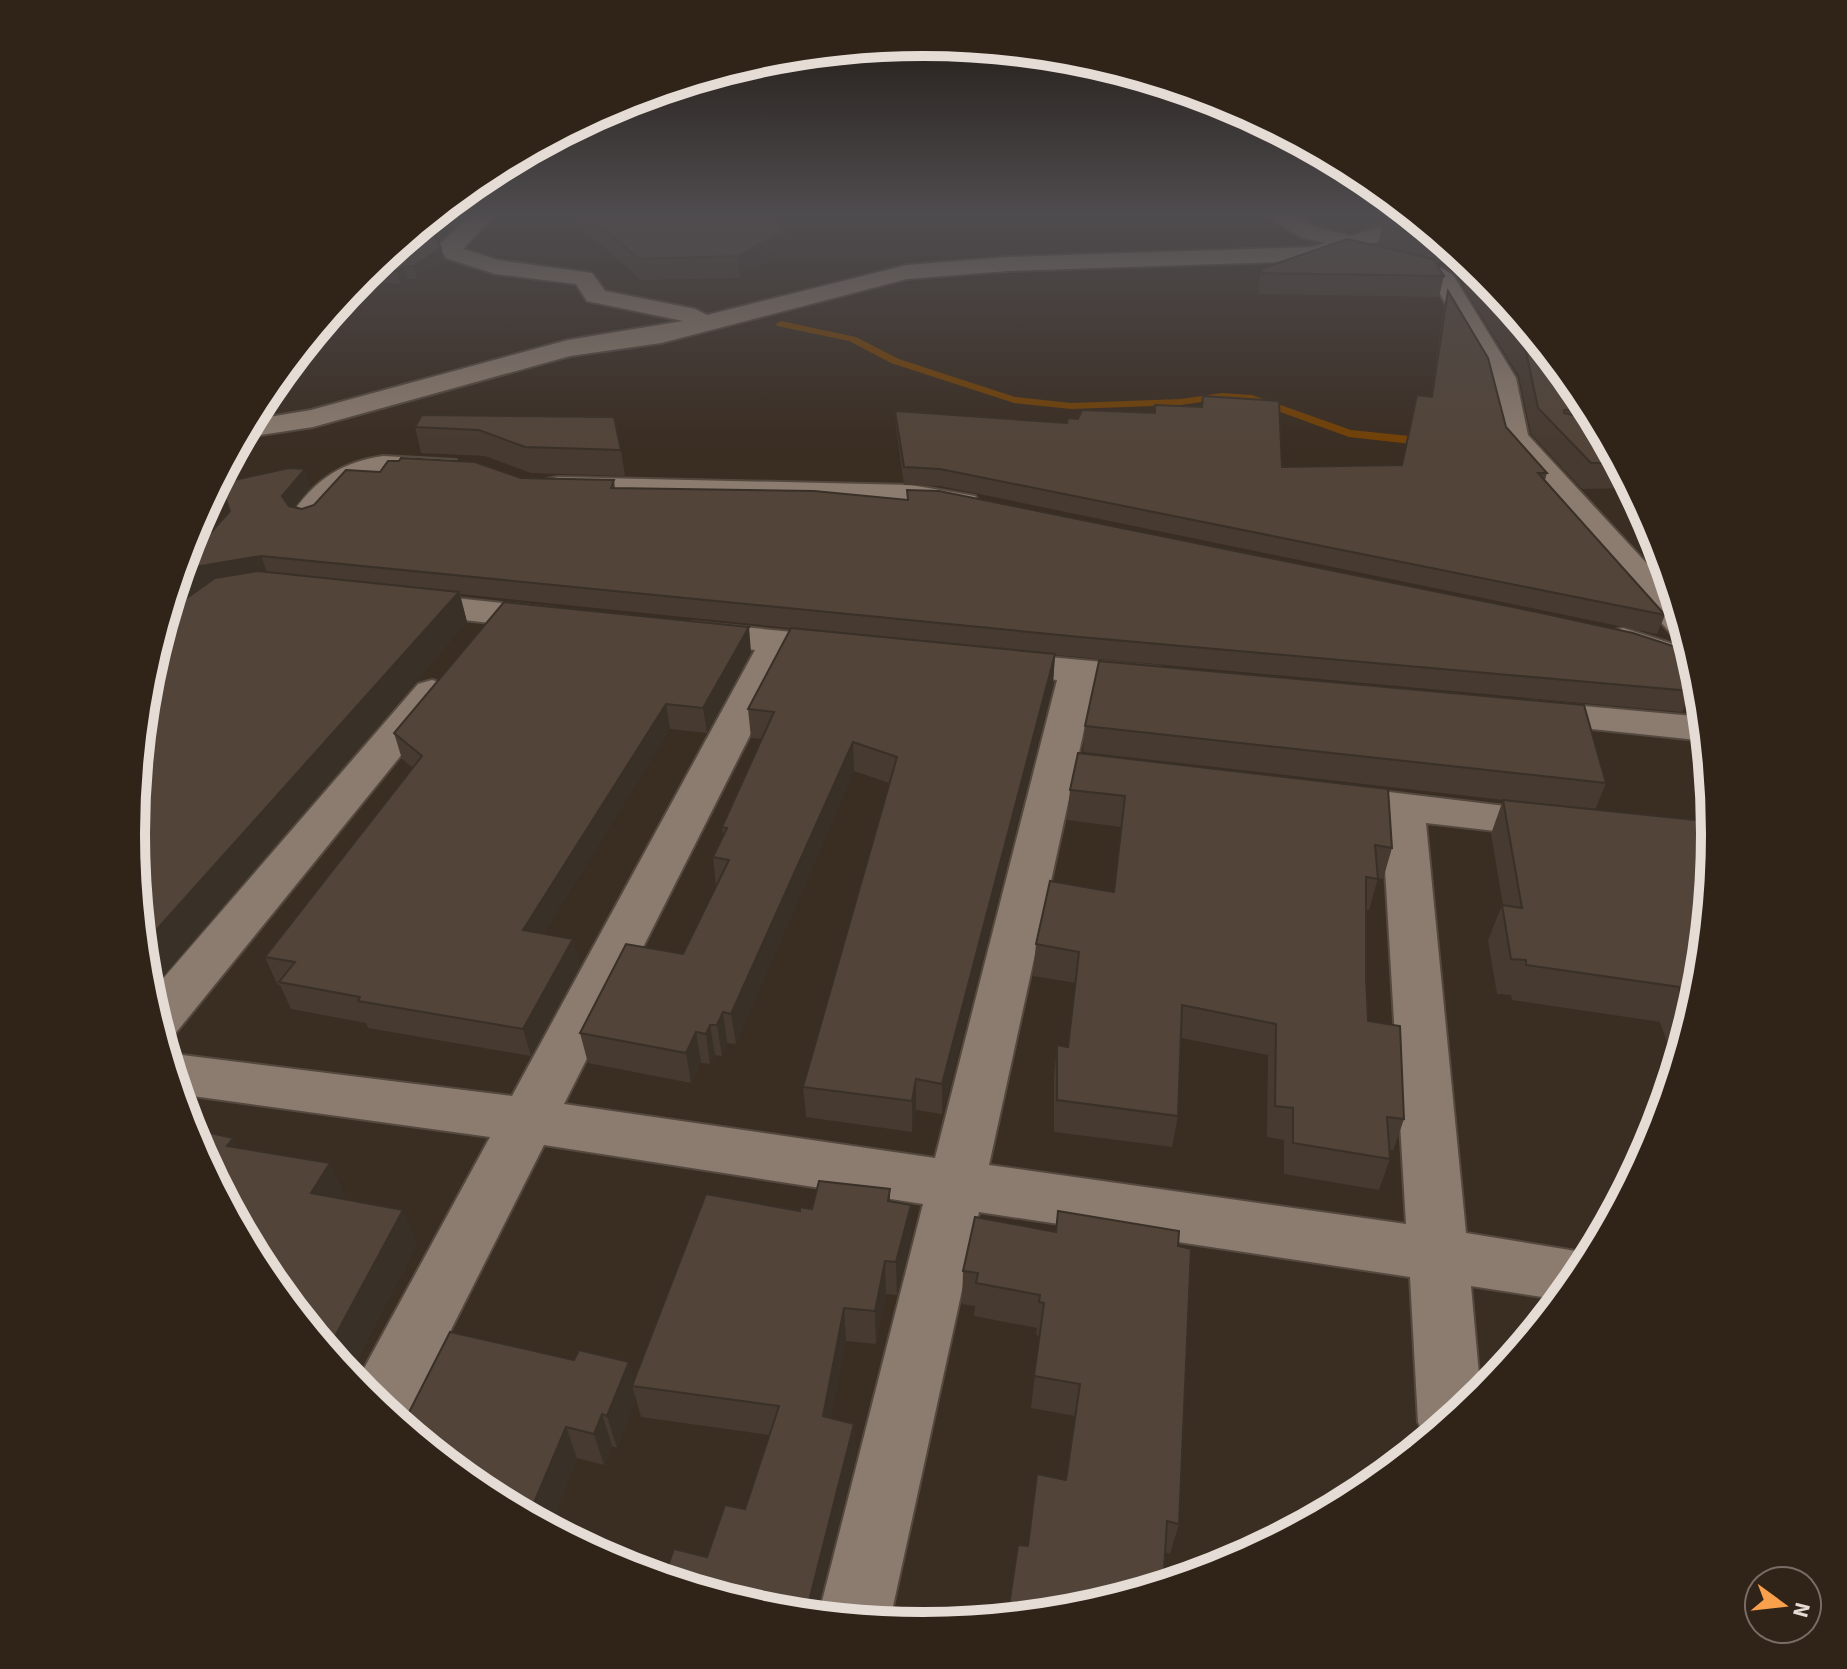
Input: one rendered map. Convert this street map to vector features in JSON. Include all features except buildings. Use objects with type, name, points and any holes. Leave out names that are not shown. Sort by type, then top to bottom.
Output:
[{"type":"street","points":[[594,293],[629,306],[721,320]]},
{"type":"street","points":[[260,427],[338,412],[568,348],[661,335],[815,293]]},
{"type":"street","points":[[1451,293],[1505,382],[1510,433],[1514,442],[1536,460],[1668,608]]},
{"type":"street","points":[[307,515],[343,474],[388,463],[471,467]]},
{"type":"street","points":[[525,485],[911,494],[1000,511]]},
{"type":"street","points":[[375,600],[591,623]]},
{"type":"street","points":[[166,1010],[497,614]]},
{"type":"street","points":[[654,629],[883,651]]},
{"type":"street","points":[[1591,632],[1637,642],[1681,658]]},
{"type":"street","points":[[384,1395],[778,642]]},
{"type":"street","points":[[958,659],[1193,681]]},
{"type":"street","points":[[856,1609],[1078,671]]},
{"type":"street","points":[[1494,710],[1694,728]]},
{"type":"street","points":[[1055,765],[1103,770]]},
{"type":"street","points":[[1293,794],[1590,828]]},
{"type":"street","points":[[1403,807],[1450,1408]]},
{"type":"street","points":[[183,1074],[526,1120],[1566,1274]]},
{"type":"waterway","points":[[781,324],[852,339],[895,361],[1014,400],[1071,406],[1181,402],[1222,396],[1252,398],[1349,433],[1429,442]]}]
